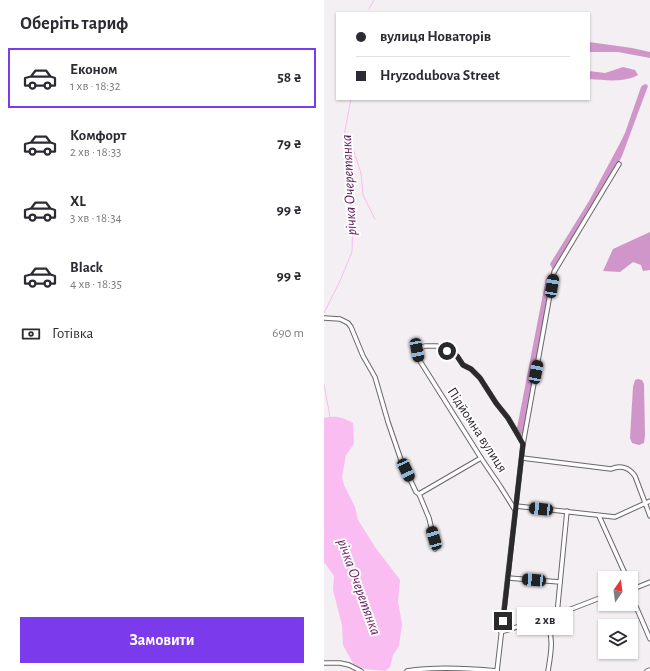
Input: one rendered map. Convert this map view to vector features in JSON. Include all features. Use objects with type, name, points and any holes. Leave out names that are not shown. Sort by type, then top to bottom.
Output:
[{"type":"street","points":[[407,671],[442,668],[497,671],[523,444],[554,272],[619,164]]},
{"type":"street","points":[[324,318],[344,320],[350,324],[354,332],[363,356],[375,377],[401,460],[416,492],[419,494],[429,518],[435,549]]},
{"type":"street","name":"Підйомна вулиця","points":[[515,511],[420,361],[417,350],[425,346],[437,346],[457,356],[463,365],[471,369],[480,378],[496,403],[508,418],[523,444]]},
{"type":"street","points":[[419,494],[481,458]]},
{"type":"street","points":[[522,458],[611,469],[623,466],[630,470],[635,476],[650,516]]},
{"type":"street","points":[[516,506],[615,517],[650,501]]},
{"type":"street","points":[[557,614],[567,511]]},
{"type":"street","points":[[599,516],[624,571]]},
{"type":"street","points":[[508,578],[560,582]]},
{"type":"street","points":[[638,587],[650,582]]},
{"type":"street","points":[[501,632],[544,619],[598,599]]},
{"type":"street","points":[[638,611],[650,638]]},
{"type":"street","points":[[544,619],[549,625],[551,635],[548,671]]},
{"type":"street","points":[[324,663],[340,663],[349,665],[361,671]]},
{"type":"shaded area","points":[[590,42],[650,52],[650,58],[618,52],[590,52]]},
{"type":"shaded area","points":[[623,67],[635,70],[638,75],[632,78],[620,80],[590,79],[590,71],[605,73]]},
{"type":"shaded area","points":[[646,84],[648,86],[622,156],[614,172],[553,270],[550,264],[589,201],[618,147],[625,133],[641,87]]},
{"type":"shaded area","points":[[650,232],[650,270],[643,271],[641,265],[633,262],[620,272],[603,271],[613,249]]},
{"type":"shaded area","points":[[550,275],[552,280],[525,426],[523,433],[520,435],[517,432],[517,428],[546,279]]},
{"type":"shaded area","points":[[635,380],[642,380],[644,384],[645,435],[644,443],[639,445],[632,443],[630,438],[633,387]]},
{"type":"water","points":[[324,417],[340,418],[353,423],[354,444],[346,455],[342,477],[344,485],[355,507],[358,520],[375,547],[400,580],[398,602],[402,624],[399,646],[393,655],[390,667],[385,671],[365,669],[354,665],[343,645],[342,625],[333,590],[334,576],[324,562]]},
{"type":"waterway","name":"річка Очеретянка","points":[[369,9],[374,0]]},
{"type":"waterway","name":"річка Очеретянка","points":[[324,313],[352,252],[353,218],[345,169],[343,141],[351,100]]},
{"type":"waterway","points":[[353,149],[361,173],[363,195],[375,219]]},
{"type":"waterway","name":"річка Очеретянка","points":[[324,384],[330,417]]},
{"type":"route","points":[[447,351],[457,356],[463,365],[471,369],[480,378],[496,403],[508,418],[523,444],[503,621]]}]
